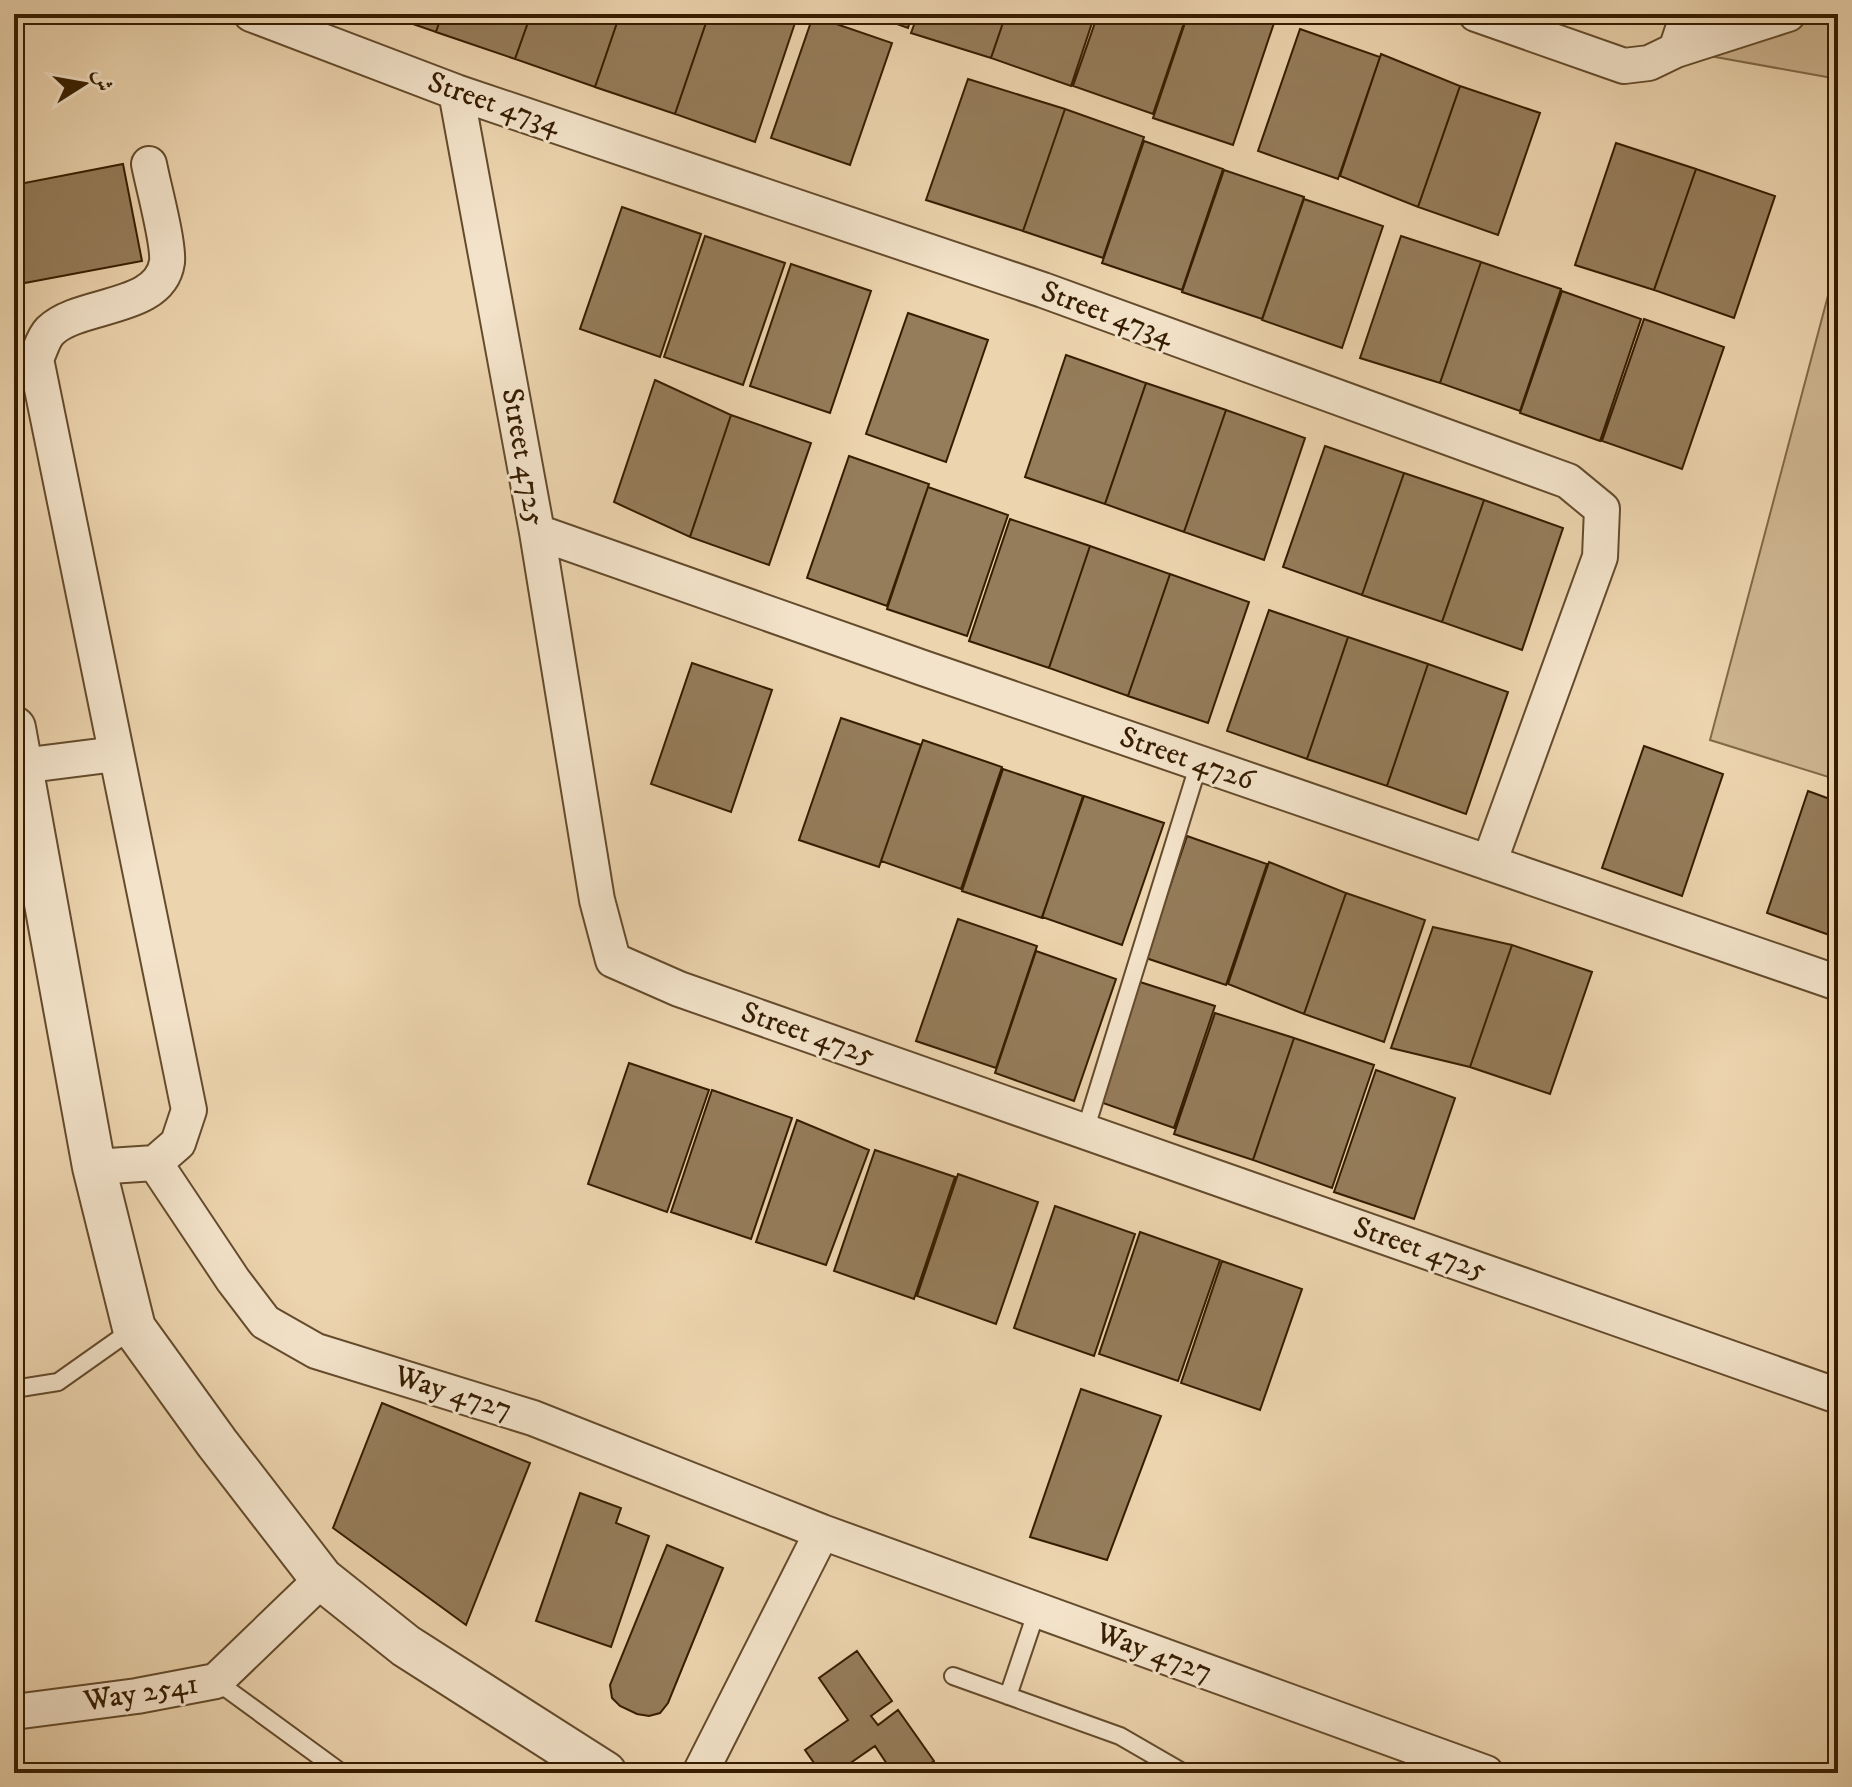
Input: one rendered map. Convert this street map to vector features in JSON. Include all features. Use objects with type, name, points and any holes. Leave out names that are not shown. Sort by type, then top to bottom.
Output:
[{"type":"street","name":"Street 4734","points":[[251,14],[456,92],[1043,290],[1568,481],[1602,509],[1600,557],[1489,863]]},
{"type":"street","points":[[1476,14],[1624,66],[1649,63],[1676,50],[1788,14]]},
{"type":"street","points":[[1676,50],[1688,14]]},
{"type":"street","name":"Street 4725","points":[[456,92],[537,532],[597,900],[613,960],[679,989],[1838,1396]]},
{"type":"street","points":[[94,1167],[155,1163],[178,1143],[189,1110],[36,359],[48,333],[68,318],[144,294],[162,277],[167,259],[149,164]]},
{"type":"street","name":"Street 4726","points":[[537,532],[1838,983]]},
{"type":"street","points":[[116,754],[18,747],[94,1167],[134,1328],[217,1443],[322,1579],[406,1646],[605,1773]]},
{"type":"street","name":"Way 4727","points":[[155,1163],[233,1280],[265,1322],[316,1351],[533,1418],[822,1532],[1486,1773]]},
{"type":"street","points":[[700,1773],[822,1532]]},
{"type":"street","name":"Way 2541","points":[[14,1712],[137,1696],[216,1681],[322,1579]]},
{"type":"lane","points":[[1085,1131],[1199,763]]},
{"type":"lane","points":[[14,1389],[58,1382],[134,1328]]},
{"type":"lane","points":[[1008,1696],[1037,1610]]},
{"type":"lane","points":[[953,1676],[1120,1736],[1184,1773]]},
{"type":"lane","points":[[216,1681],[342,1773]]},
{"type":"shaded area","points":[[1688,14],[1838,14],[1838,79],[1676,50]]},
{"type":"shaded area","points":[[1838,258],[1838,780],[1710,740]]},
{"type":"building","points":[[384,14],[442,14],[436,32]]},
{"type":"building","points":[[442,14],[531,14],[515,59],[436,32]]},
{"type":"building","points":[[531,14],[620,14],[595,87],[515,59]]},
{"type":"building","points":[[620,14],[709,14],[675,114],[595,87]]},
{"type":"building","points":[[709,14],[778,14],[796,20],[755,142],[675,114]]},
{"type":"building","points":[[869,14],[912,14],[908,28]]},
{"type":"building","points":[[918,14],[1006,14],[991,58],[911,33]]},
{"type":"building","points":[[1006,14],[1095,14],[1071,86],[991,58]]},
{"type":"building","points":[[1098,14],[1187,14],[1153,114],[1073,86]]},
{"type":"building","points":[[1188,14],[1248,14],[1274,23],[1233,145],[1153,118]]},
{"type":"building","points":[[813,16],[892,43],[850,165],[771,138]]},
{"type":"building","points":[[1300,29],[1380,57],[1338,179],[1258,151]]},
{"type":"building","points":[[1381,54],[1460,86],[1418,207],[1340,176]]},
{"type":"building","points":[[968,79],[1065,109],[1023,231],[926,200]]},
{"type":"building","points":[[1460,86],[1540,113],[1498,235],[1418,207]]},
{"type":"building","points":[[1065,109],[1144,137],[1103,258],[1023,231]]},
{"type":"building","points":[[1144,141],[1223,169],[1182,290],[1102,263]]},
{"type":"building","points":[[1616,143],[1696,169],[1654,290],[1575,265]]},
{"type":"building","points":[[123,164],[142,261],[14,285],[14,185]]},
{"type":"building","points":[[1696,169],[1775,196],[1734,318],[1654,290]]},
{"type":"building","points":[[1224,170],[1304,197],[1262,319],[1182,292]]},
{"type":"building","points":[[1304,199],[1383,226],[1342,348],[1262,320]]},
{"type":"building","points":[[622,207],[701,234],[660,357],[580,329]]},
{"type":"building","points":[[705,236],[785,263],[743,385],[664,357]]},
{"type":"building","points":[[1401,236],[1481,262],[1440,383],[1360,358]]},
{"type":"building","points":[[1481,262],[1561,289],[1520,411],[1440,383]]},
{"type":"building","points":[[791,264],[871,291],[830,413],[750,386]]},
{"type":"building","points":[[1562,291],[1641,319],[1600,441],[1520,413]]},
{"type":"building","points":[[908,313],[988,340],[946,462],[866,434]]},
{"type":"building","points":[[1644,319],[1724,347],[1682,469],[1602,441]]},
{"type":"building","points":[[1066,355],[1146,383],[1105,504],[1025,477]]},
{"type":"building","points":[[655,380],[731,415],[690,537],[614,502]]},
{"type":"building","points":[[1146,383],[1226,410],[1184,532],[1105,504]]},
{"type":"building","points":[[1226,410],[1305,438],[1264,560],[1184,532]]},
{"type":"building","points":[[731,415],[811,443],[769,565],[690,537]]},
{"type":"building","points":[[1325,446],[1404,473],[1362,595],[1283,567]]},
{"type":"building","points":[[849,456],[929,484],[887,606],[807,578]]},
{"type":"building","points":[[1404,473],[1484,500],[1442,622],[1362,595]]},
{"type":"building","points":[[928,487],[1008,515],[967,636],[887,609]]},
{"type":"building","points":[[1484,500],[1563,528],[1522,650],[1442,622]]},
{"type":"building","points":[[1010,519],[1090,546],[1049,668],[969,641]]},
{"type":"building","points":[[1090,546],[1170,574],[1128,696],[1049,668]]},
{"type":"building","points":[[1170,574],[1249,602],[1208,723],[1128,696]]},
{"type":"building","points":[[1269,610],[1348,637],[1307,759],[1227,731]]},
{"type":"building","points":[[1348,637],[1428,664],[1387,786],[1307,759]]},
{"type":"building","points":[[692,663],[772,690],[731,812],[651,784]]},
{"type":"building","points":[[1428,664],[1508,692],[1466,814],[1387,786]]},
{"type":"building","points":[[841,718],[921,745],[879,867],[799,840]]},
{"type":"building","points":[[923,740],[1002,767],[961,889],[881,861]]},
{"type":"building","points":[[1644,746],[1723,774],[1682,896],[1602,868]]},
{"type":"building","points":[[1003,769],[1083,796],[1042,918],[962,891]]},
{"type":"building","points":[[1808,791],[1838,802],[1838,938],[1767,913]]},
{"type":"building","points":[[1084,796],[1164,823],[1122,945],[1042,917]]},
{"type":"building","points":[[1187,836],[1267,864],[1226,985],[1146,958]]},
{"type":"building","points":[[1269,862],[1346,893],[1304,1014],[1228,984]]},
{"type":"building","points":[[1346,893],[1425,920],[1384,1042],[1304,1014]]},
{"type":"building","points":[[958,919],[1037,946],[996,1068],[916,1041]]},
{"type":"building","points":[[1433,927],[1512,945],[1470,1067],[1391,1048]]},
{"type":"building","points":[[1512,945],[1592,972],[1550,1094],[1470,1067]]},
{"type":"building","points":[[1036,951],[1116,979],[1074,1101],[995,1073]]},
{"type":"building","points":[[1140,982],[1215,1006],[1174,1128],[1100,1102]]},
{"type":"building","points":[[1215,1013],[1294,1038],[1253,1160],[1174,1134]]},
{"type":"building","points":[[1294,1038],[1374,1065],[1332,1188],[1253,1160]]},
{"type":"building","points":[[629,1063],[709,1090],[667,1212],[588,1184]]},
{"type":"building","points":[[1376,1070],[1455,1098],[1414,1219],[1334,1192]]},
{"type":"building","points":[[712,1090],[792,1118],[751,1239],[671,1212]]},
{"type":"building","points":[[797,1120],[869,1150],[826,1265],[756,1242]]},
{"type":"building","points":[[875,1150],[955,1177],[914,1299],[834,1271]]},
{"type":"building","points":[[958,1174],[1038,1202],[996,1324],[917,1296]]},
{"type":"building","points":[[1055,1206],[1135,1234],[1094,1356],[1014,1328]]},
{"type":"building","points":[[1140,1232],[1220,1260],[1178,1381],[1099,1354]]},
{"type":"building","points":[[1222,1261],[1302,1289],[1260,1410],[1181,1383]]},
{"type":"building","points":[[1081,1389],[1161,1416],[1107,1560],[1030,1537]]},
{"type":"building","points":[[382,1403],[530,1463],[466,1625],[333,1528]]},
{"type":"building","points":[[580,1493],[621,1508],[616,1523],[649,1536],[611,1647],[536,1621]]},
{"type":"building","points":[[667,1545],[723,1568],[668,1703],[660,1713],[649,1716],[620,1706],[612,1698],[610,1685]]},
{"type":"building","points":[[857,1651],[892,1701],[871,1716],[878,1725],[898,1710],[934,1761],[916,1773],[893,1773],[875,1746],[836,1773],[821,1773],[805,1750],[848,1720],[819,1678]]}]
